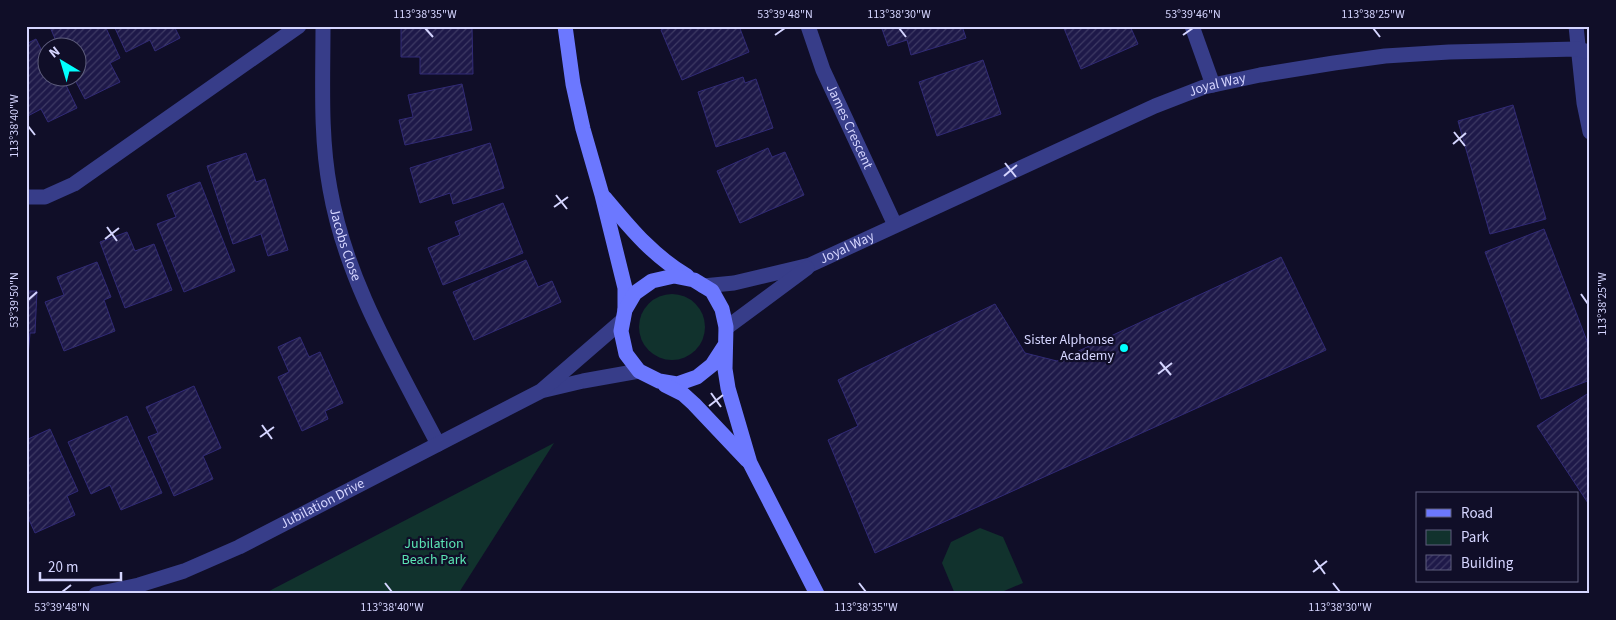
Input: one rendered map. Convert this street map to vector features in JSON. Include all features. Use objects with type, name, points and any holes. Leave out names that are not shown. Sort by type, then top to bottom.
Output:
[{"type":"street","points":[[26,197],[45,197],[74,184],[299,26]]},
{"type":"street","name":"Jacobs Close","points":[[323,26],[323,117],[325,145],[330,189],[339,228],[351,266],[380,334],[438,444]]},
{"type":"street","points":[[565,26],[573,84],[583,129],[602,195],[625,288],[624,315],[621,331],[626,354],[640,371],[682,394],[694,404],[750,463]]},
{"type":"street","name":"James Crescent","points":[[808,26],[823,70],[895,225]]},
{"type":"street","points":[[1192,26],[1213,85]]},
{"type":"street","points":[[1576,26],[1583,50],[1590,132]]},
{"type":"street","name":"Joyal Way","points":[[726,328],[810,265],[1155,106],[1213,85],[1260,75],[1385,56],[1449,52],[1583,50]]},
{"type":"street","points":[[602,195],[650,249],[668,264],[712,292],[722,309],[726,328],[724,369],[750,463],[817,594]]},
{"type":"street","name":"Joyal Way","points":[[698,283],[734,283],[810,265]]},
{"type":"street","points":[[624,315],[635,293],[652,281],[674,276],[698,283]]},
{"type":"street","name":"Jubilation Drive","points":[[541,391],[624,315]]},
{"type":"street","points":[[659,381],[677,384],[697,377],[712,365],[724,345]]},
{"type":"street","name":"Jubilation Drive","points":[[96,594],[138,585],[184,571],[247,542],[541,391],[640,371]]},
{"type":"green space","points":[[672,294],[685,297],[695,304],[702,314],[705,327],[702,340],[695,350],[685,357],[672,360],[659,357],[649,350],[642,340],[639,327],[642,314],[649,304],[659,297]]},
{"type":"green space","name":"Jubilation Beach Park","points":[[554,443],[458,594],[264,594],[273,589]]},
{"type":"green space","points":[[980,528],[1003,537],[1023,583],[997,594],[955,594],[942,563],[951,542]]},
{"type":"building","points":[[105,26],[120,58],[110,63],[120,82],[85,99],[79,88],[88,88],[88,38],[55,38],[50,27]]},
{"type":"building","points":[[114,26],[174,26],[180,38],[155,51],[150,40],[126,52]]},
{"type":"building","points":[[401,26],[472,26],[473,74],[420,74],[420,57],[401,57]]},
{"type":"building","points":[[669,26],[739,26],[749,52],[682,80],[661,30]]},
{"type":"building","points":[[881,26],[962,26],[966,38],[911,55],[907,40],[888,46]]},
{"type":"building","points":[[1063,26],[1130,26],[1138,44],[1081,69]]},
{"type":"building","points":[[36,39],[38,43],[38,88],[67,88],[77,108],[48,122],[41,109],[26,117],[26,44]]},
{"type":"building","points":[[983,60],[1001,114],[937,136],[919,82]]},
{"type":"building","points":[[743,77],[745,83],[756,79],[773,128],[716,147],[698,92]]},
{"type":"building","points":[[462,84],[472,130],[405,145],[399,120],[413,117],[408,95]]},
{"type":"building","points":[[1513,105],[1546,219],[1490,234],[1458,121]]},
{"type":"building","points":[[490,143],[504,188],[453,204],[450,193],[420,203],[410,168]]},
{"type":"building","points":[[768,148],[772,157],[785,152],[804,195],[740,223],[717,171]]},
{"type":"building","points":[[246,153],[256,182],[265,179],[288,250],[268,256],[261,234],[233,244],[207,166]]},
{"type":"building","points":[[200,182],[235,271],[184,292],[157,224],[176,217],[167,195]]},
{"type":"building","points":[[503,203],[523,253],[443,285],[428,248],[460,235],[455,222]]},
{"type":"building","points":[[1544,229],[1590,349],[1590,380],[1541,399],[1485,252]]},
{"type":"building","points":[[127,232],[135,251],[154,244],[172,290],[125,308],[100,242]]},
{"type":"building","points":[[1281,257],[1326,350],[875,553],[828,440],[858,426],[838,380],[995,304],[1025,353],[1057,361]]},
{"type":"building","points":[[526,260],[538,287],[552,281],[561,302],[474,340],[453,292]]},
{"type":"building","points":[[97,262],[111,297],[104,300],[115,331],[64,351],[45,302],[64,295],[57,277]]},
{"type":"building","points":[[26,291],[37,291],[35,333],[30,333],[26,380]]},
{"type":"building","points":[[300,337],[309,357],[320,352],[343,403],[325,411],[328,419],[302,431],[278,377],[289,372],[278,347]]},
{"type":"building","points":[[194,386],[221,448],[203,456],[213,479],[174,496],[148,437],[158,433],[146,407]]},
{"type":"building","points":[[1587,394],[1590,398],[1590,506],[1537,426]]},
{"type":"building","points":[[127,416],[162,493],[121,510],[110,485],[91,494],[68,442]]},
{"type":"building","points":[[50,429],[78,491],[67,496],[75,515],[35,533],[26,513],[26,440]]},
{"type":"place","name":"Sister Alphonse Academy","points":[[1124,348]]}]
